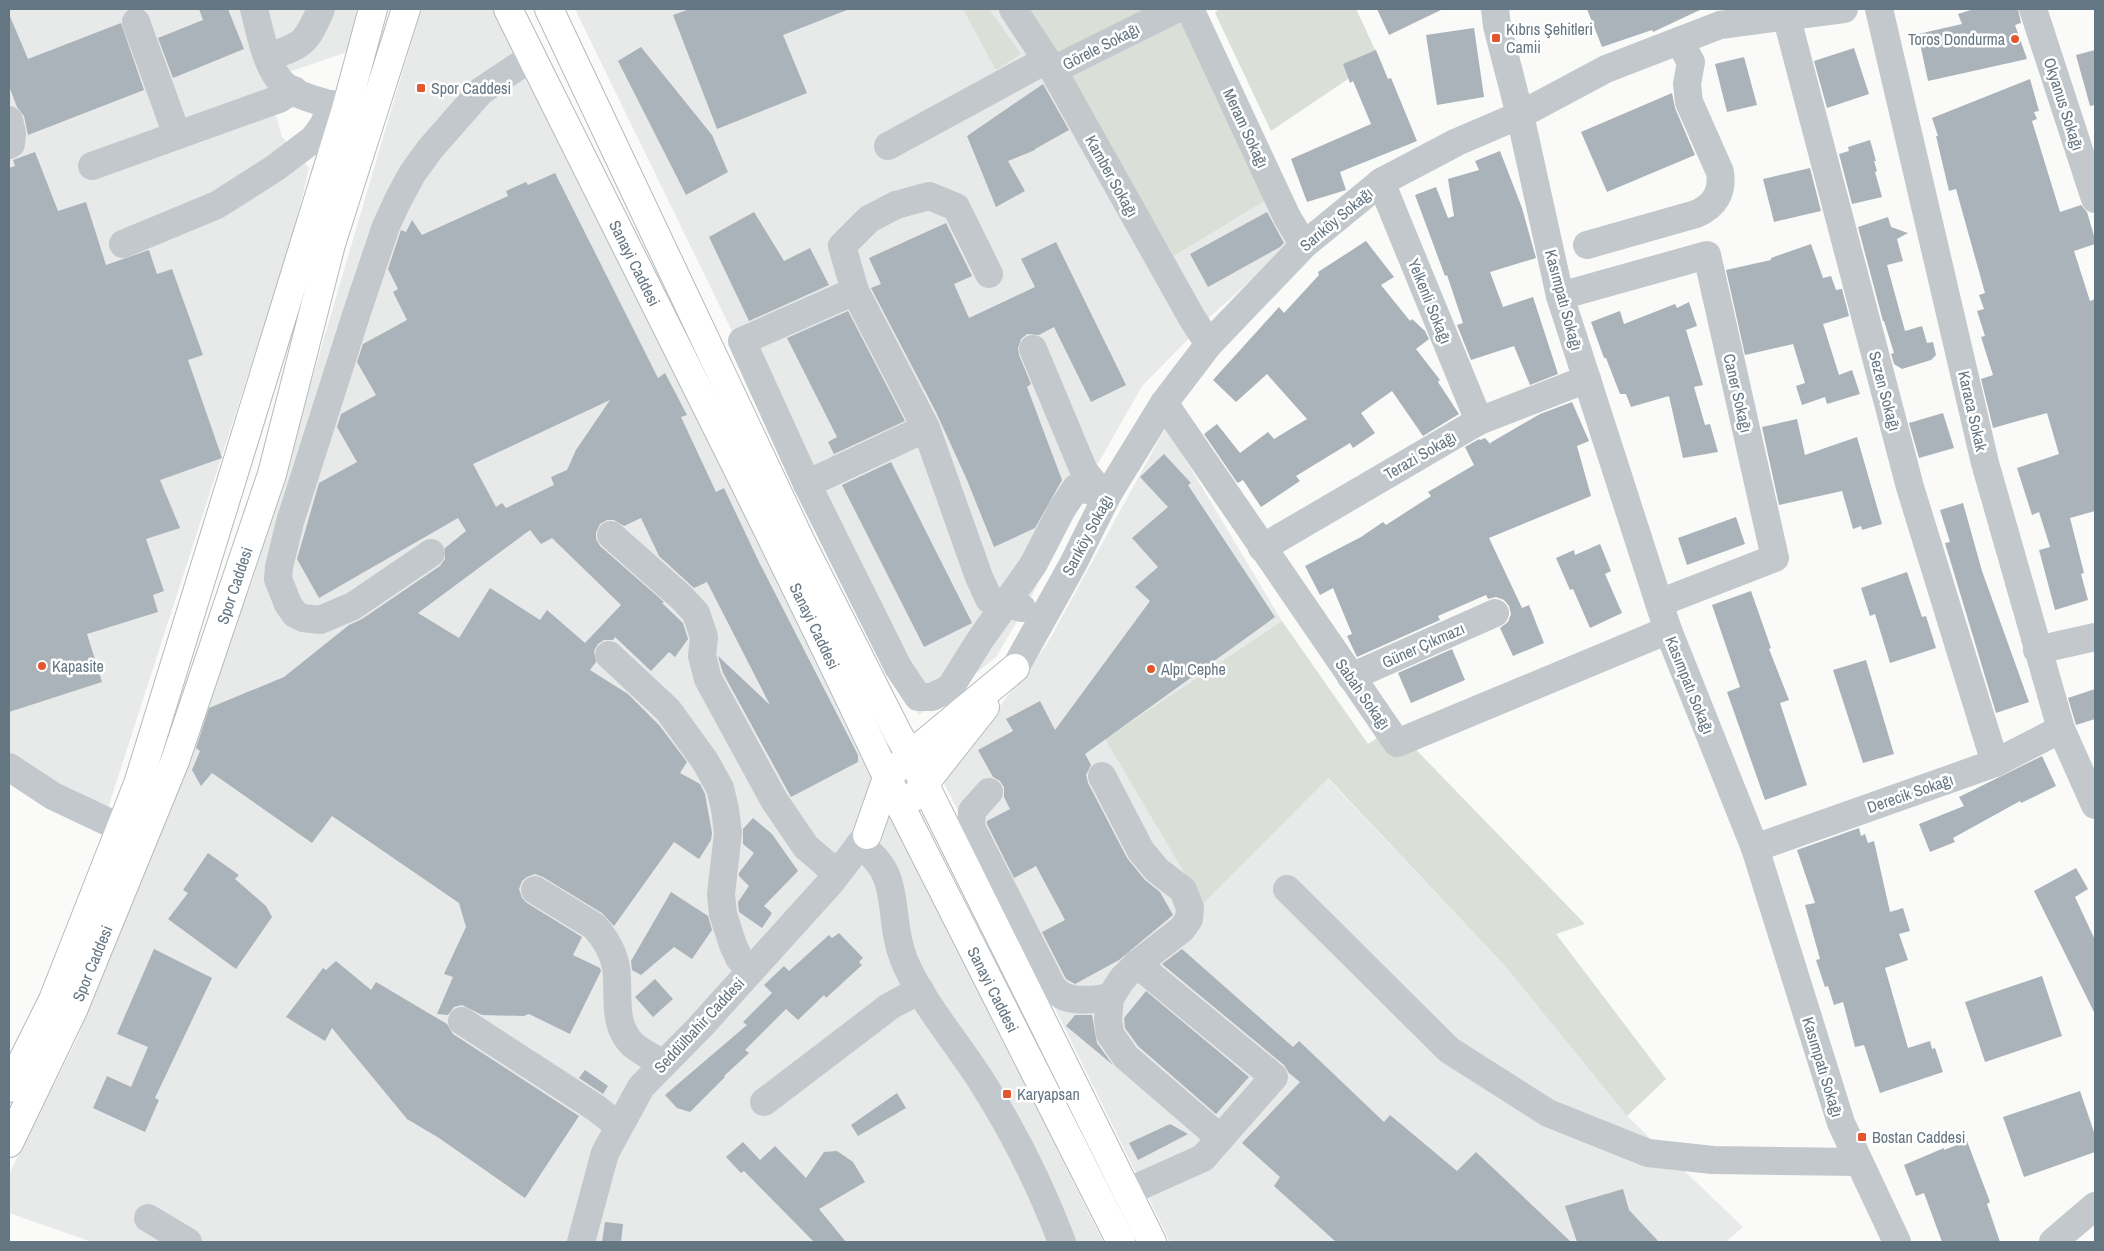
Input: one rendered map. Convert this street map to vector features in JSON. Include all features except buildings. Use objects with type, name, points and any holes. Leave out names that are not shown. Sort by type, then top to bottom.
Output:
[{"type":"main road","name":"Spor Caddesi","points":[[9,1088],[53,1000],[138,784],[339,106],[373,9]]},
{"type":"main road","name":"Spor Caddesi","points":[[9,1143],[73,1010],[175,761],[272,474],[331,244],[406,9]]},
{"type":"main road","name":"Sanayi Caddesi","points":[[508,9],[781,558],[903,811],[1121,1242]]},
{"type":"main road","name":"Sanayi Caddesi","points":[[549,9],[772,480],[1152,1242]]},
{"type":"main road","points":[[863,840],[887,778],[910,755],[1015,668]]},
{"type":"main road","points":[[863,840],[903,811],[1015,668]]},
{"type":"street","points":[[123,244],[217,205],[275,168],[312,140],[339,106],[284,85],[272,69],[254,9]]},
{"type":"street","points":[[268,57],[300,44],[310,35],[321,9]]},
{"type":"street","name":"Kamber Sokağı","points":[[1013,9],[1049,65],[1192,318],[1209,344]]},
{"type":"street","name":"Görele Sokağı","points":[[888,146],[1049,65],[1176,9]]},
{"type":"street","name":"Meram Sokağı","points":[[1190,9],[1288,217],[1304,245]]},
{"type":"street","name":"Kasımpatı Sokağı","points":[[1495,9],[1497,26],[1520,115],[1560,296],[1659,603],[1755,848],[1841,1123],[1897,1242]]},
{"type":"street","name":"Sarıköy Sokağı","points":[[1015,668],[1045,614],[1105,493],[1164,403],[1209,344],[1304,245],[1382,182],[1457,142],[1520,115],[1606,68],[1679,41],[1717,17],[1786,15],[1844,9]]},
{"type":"street","name":"Karaca Sokak","points":[[1879,9],[1985,463],[2061,729],[2095,805]]},
{"type":"street","name":"Okyanus Sokağı","points":[[2033,9],[2095,199]]},
{"type":"street","name":"Sezen Sokağı","points":[[1786,15],[1910,487],[1996,763]]},
{"type":"street","points":[[136,22],[177,135]]},
{"type":"street","points":[[1587,245],[1696,214],[1704,211],[1717,199],[1722,182],[1720,172],[1689,102],[1687,84],[1691,62],[1679,41]]},
{"type":"street","points":[[431,553],[353,606],[320,620],[303,618],[296,614],[288,604],[278,579],[300,493],[357,312],[386,226],[398,200],[412,174],[430,149],[481,91],[532,57]]},
{"type":"street","points":[[92,166],[279,99],[294,90]]},
{"type":"street","points":[[9,120],[12,134],[11,144],[9,145]]},
{"type":"street","name":"Yelkenli Sokağı","points":[[1382,182],[1479,421]]},
{"type":"street","points":[[989,274],[956,207],[929,196],[896,205],[869,219],[842,246],[855,291],[926,428],[979,577],[989,598],[1045,614]]},
{"type":"street","name":"Caner Sokağı","points":[[1560,296],[1707,255],[1775,558],[1659,603]]},
{"type":"street","points":[[855,291],[742,341],[803,475],[898,667],[918,697],[932,697],[950,688],[1033,565],[1062,509],[1076,488],[1105,493]]},
{"type":"street","points":[[1033,349],[1084,471],[1105,493]]},
{"type":"street","name":"Terazi Sokağı","points":[[1262,548],[1479,421],[1587,379]]},
{"type":"street","name":"Sabah Sokağı","points":[[1164,403],[1397,743],[1668,630]]},
{"type":"street","points":[[772,480],[803,475],[926,428]]},
{"type":"street","points":[[611,535],[681,597],[696,613],[704,637],[702,656],[708,679],[774,800],[806,847],[826,864],[839,870]]},
{"type":"street","name":"Güner Çıkmazı","points":[[1351,677],[1495,613]]},
{"type":"street","points":[[2037,650],[2095,637]]},
{"type":"street","points":[[609,655],[668,710],[705,761],[720,788],[728,833],[721,894],[723,914],[739,958],[750,970]]},
{"type":"street","name":"Derecik Sokağı","points":[[1755,848],[1996,763],[2061,729]]},
{"type":"street","points":[[9,767],[53,796],[121,828]]},
{"type":"street","points":[[1102,776],[1141,850],[1157,870],[1183,890],[1190,908],[1189,920],[1182,929],[1122,978],[1110,998],[1108,1026],[1114,1043],[1126,1057],[1220,1138]]},
{"type":"street","points":[[989,792],[972,811],[972,827],[1053,988],[1062,996],[1071,1000],[1110,998]]},
{"type":"street","points":[[863,840],[889,880],[899,944],[911,975],[1004,1119],[1042,1193],[1062,1242]]},
{"type":"street","name":"Seddülbahir Caddesi","points":[[581,1242],[605,1153],[641,1087],[700,1027],[839,870],[863,840]]},
{"type":"street","points":[[1287,889],[1449,1050],[1548,1113],[1648,1154],[1713,1160],[1859,1162]]},
{"type":"street","points":[[536,890],[594,926],[602,934],[612,953],[616,966],[616,1004],[624,1031],[633,1044],[662,1064]]},
{"type":"street","points":[[1127,1192],[1203,1158],[1274,1077],[1137,964]]},
{"type":"street","points":[[764,1102],[890,1006],[920,990]]},
{"type":"street","points":[[462,1021],[596,1108],[619,1126]]},
{"type":"street","points":[[148,1218],[188,1242]]},
{"type":"street","points":[[2053,1242],[2087,1223]]},
{"type":"shaded area","points":[[9,9],[357,9],[350,51],[266,80],[282,137],[309,168],[292,239],[107,811],[9,760]]},
{"type":"shaded area","points":[[421,9],[495,9],[1103,1242],[92,1242],[9,1213],[9,1174],[78,1037],[253,579]]},
{"type":"shaded area","points":[[575,9],[1027,9],[1174,256],[1271,197],[1293,242],[1210,317],[1142,386],[1071,511],[1033,594],[996,657],[957,689],[919,715]]},
{"type":"shaded area","points":[[963,9],[989,9],[1021,54],[996,70]]},
{"type":"shaded area","points":[[1027,9],[1174,9],[1271,197],[1174,256]]},
{"type":"shaded area","points":[[1219,9],[1356,9],[1379,58],[1271,131],[1215,13]]},
{"type":"shaded area","points":[[1166,427],[1282,621],[1105,739],[1204,903],[1327,778],[1505,966],[1627,1116],[1743,1227],[1726,1242],[1170,1242],[943,781],[1047,644]]},
{"type":"shaded area","points":[[1282,621],[1368,744],[1394,727],[1585,924],[1556,934],[1666,1079],[1627,1116],[1505,966],[1328,778],[1203,904],[1105,739]]},
{"type":"place","name":"Kıbrıs Şehi̇tleri̇ Cami̇i̇","points":[[1496,38]]},
{"type":"place","name":"Toros Dondurma","points":[[2015,39]]},
{"type":"place","name":"Spor Caddesi","points":[[421,88]]},
{"type":"place","name":"Kapasite","points":[[42,666]]},
{"type":"place","name":"Alpı Cephe","points":[[1151,669]]},
{"type":"place","name":"Karyapsan","points":[[1007,1094]]},
{"type":"place","name":"Bostan Caddesi","points":[[1862,1137]]}]
